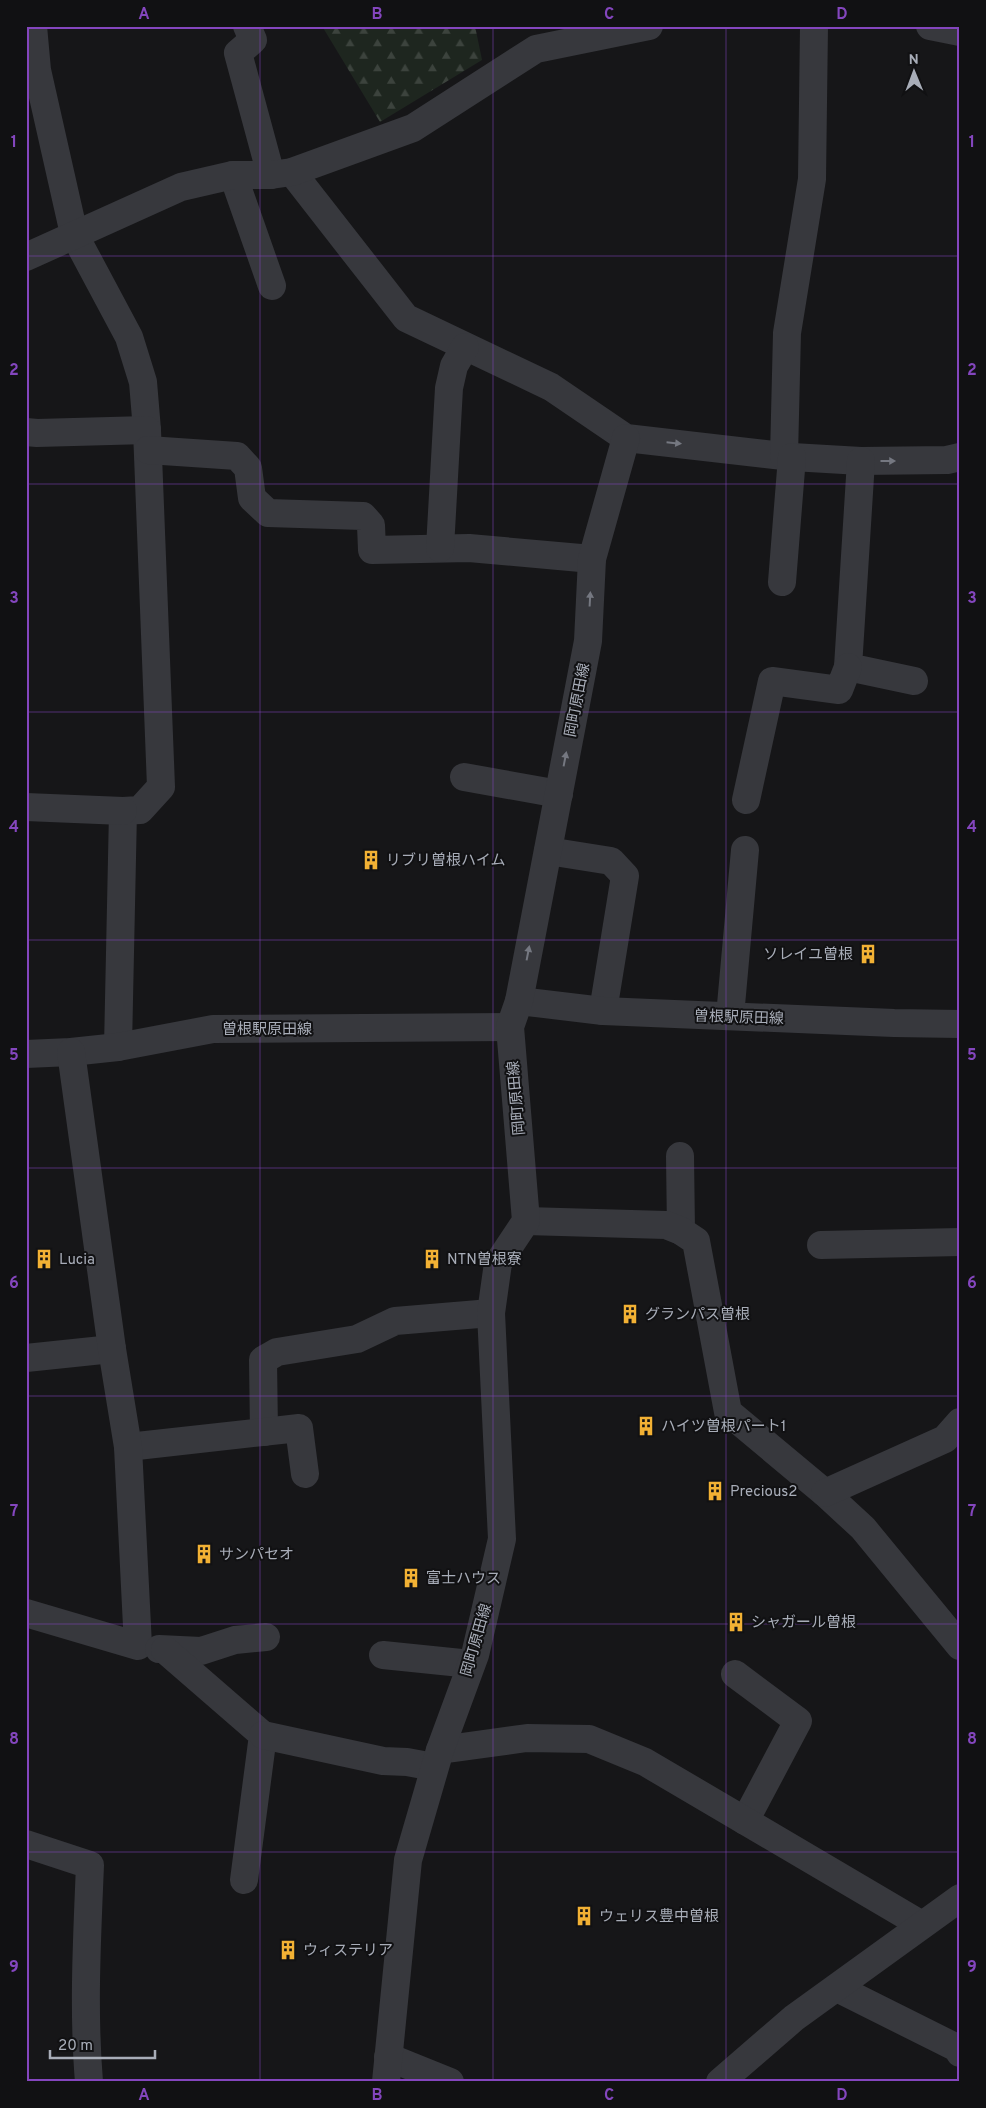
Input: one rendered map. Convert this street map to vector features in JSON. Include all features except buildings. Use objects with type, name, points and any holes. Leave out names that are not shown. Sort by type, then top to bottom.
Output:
[{"type":"street","points":[[26,808],[140,810],[161,787],[148,440],[143,382],[129,337],[74,234],[37,70],[33,26]]},
{"type":"street","points":[[248,26],[253,40],[238,53],[282,173],[406,318],[551,387],[626,438],[788,456],[861,461],[947,460],[960,457]]},
{"type":"street","points":[[26,257],[181,187],[232,175],[282,173],[412,128],[536,49],[649,26]]},
{"type":"street","points":[[782,582],[788,456],[788,332],[812,179],[814,26]]},
{"type":"street","points":[[930,26],[960,32]]},
{"type":"street","points":[[232,175],[272,286]]},
{"type":"street","points":[[440,548],[449,388],[454,366],[465,347]]},
{"type":"street","points":[[26,432],[148,440],[238,456],[248,468],[252,498],[268,513],[363,516],[371,525],[372,550],[469,548],[592,559]]},
{"type":"street","name":"岡町原田線","points":[[387,2069],[408,1860],[437,1758],[475,1655],[502,1539],[491,1313],[498,1263],[526,1221],[510,1027],[519,1001],[588,641],[592,559],[626,438]]},
{"type":"street","points":[[746,800],[772,682],[839,690],[848,667],[861,461]]},
{"type":"street","points":[[848,667],[914,681]]},
{"type":"street","points":[[464,777],[559,794]]},
{"type":"street","points":[[118,1047],[123,811]]},
{"type":"street","points":[[730,1016],[745,850]]},
{"type":"street","points":[[548,851],[612,861],[625,876],[604,1011]]},
{"type":"street","name":"曽根駅原田線","points":[[519,1001],[604,1011],[960,1024]]},
{"type":"street","name":"曽根駅原田線","points":[[26,1054],[118,1047],[213,1029],[510,1027]]},
{"type":"street","points":[[71,1052],[112,1349],[128,1447],[138,1646]]},
{"type":"street","points":[[680,1156],[681,1231]]},
{"type":"street","points":[[526,1221],[666,1225],[681,1231],[696,1241],[728,1412],[825,1493],[863,1528],[960,1646]]},
{"type":"street","points":[[821,1245],[960,1242]]},
{"type":"street","points":[[264,1432],[263,1360],[277,1352],[357,1338],[395,1321],[491,1313]]},
{"type":"street","points":[[26,1358],[112,1349]]},
{"type":"street","points":[[825,1493],[945,1439],[960,1422]]},
{"type":"street","points":[[128,1447],[299,1428],[305,1474]]},
{"type":"street","points":[[26,1613],[138,1646],[166,1650],[201,1651],[235,1640],[266,1637]]},
{"type":"street","points":[[166,1650],[263,1734],[383,1761],[407,1762],[437,1758],[527,1738],[589,1739],[645,1762],[922,1925]]},
{"type":"street","points":[[383,1655],[471,1664]]},
{"type":"street","points":[[735,1674],[798,1721],[745,1821]]},
{"type":"street","points":[[244,1880],[263,1734]]},
{"type":"street","points":[[26,1844],[90,1865],[86,1971],[86,2045],[89,2082]]},
{"type":"street","points":[[720,2082],[794,2018],[960,1898]]},
{"type":"street","points":[[837,1988],[957,2048],[960,2053]]},
{"type":"street","points":[[387,2069],[450,2082]]},
{"type":"green space","points":[[322,26],[475,26],[482,60],[380,122]]},
{"type":"place","name":"リブリ曽根ハイム","points":[[371,860]]},
{"type":"place","name":"ソレイユ曽根","points":[[868,954]]},
{"type":"place","name":"Lucia","points":[[44,1259]]},
{"type":"place","name":"NTN曽根寮","points":[[432,1259]]},
{"type":"place","name":"グランパス曽根","points":[[630,1314]]},
{"type":"place","name":"ハイツ曽根パート1","points":[[646,1426]]},
{"type":"place","name":"Precious2","points":[[715,1491]]},
{"type":"place","name":"サンパセオ","points":[[204,1554]]},
{"type":"place","name":"富士ハウス","points":[[411,1578]]},
{"type":"place","name":"シャガール曽根","points":[[736,1622]]},
{"type":"place","name":"ウェリス豊中曽根","points":[[584,1916]]},
{"type":"place","name":"ウィステリア","points":[[288,1950]]}]
